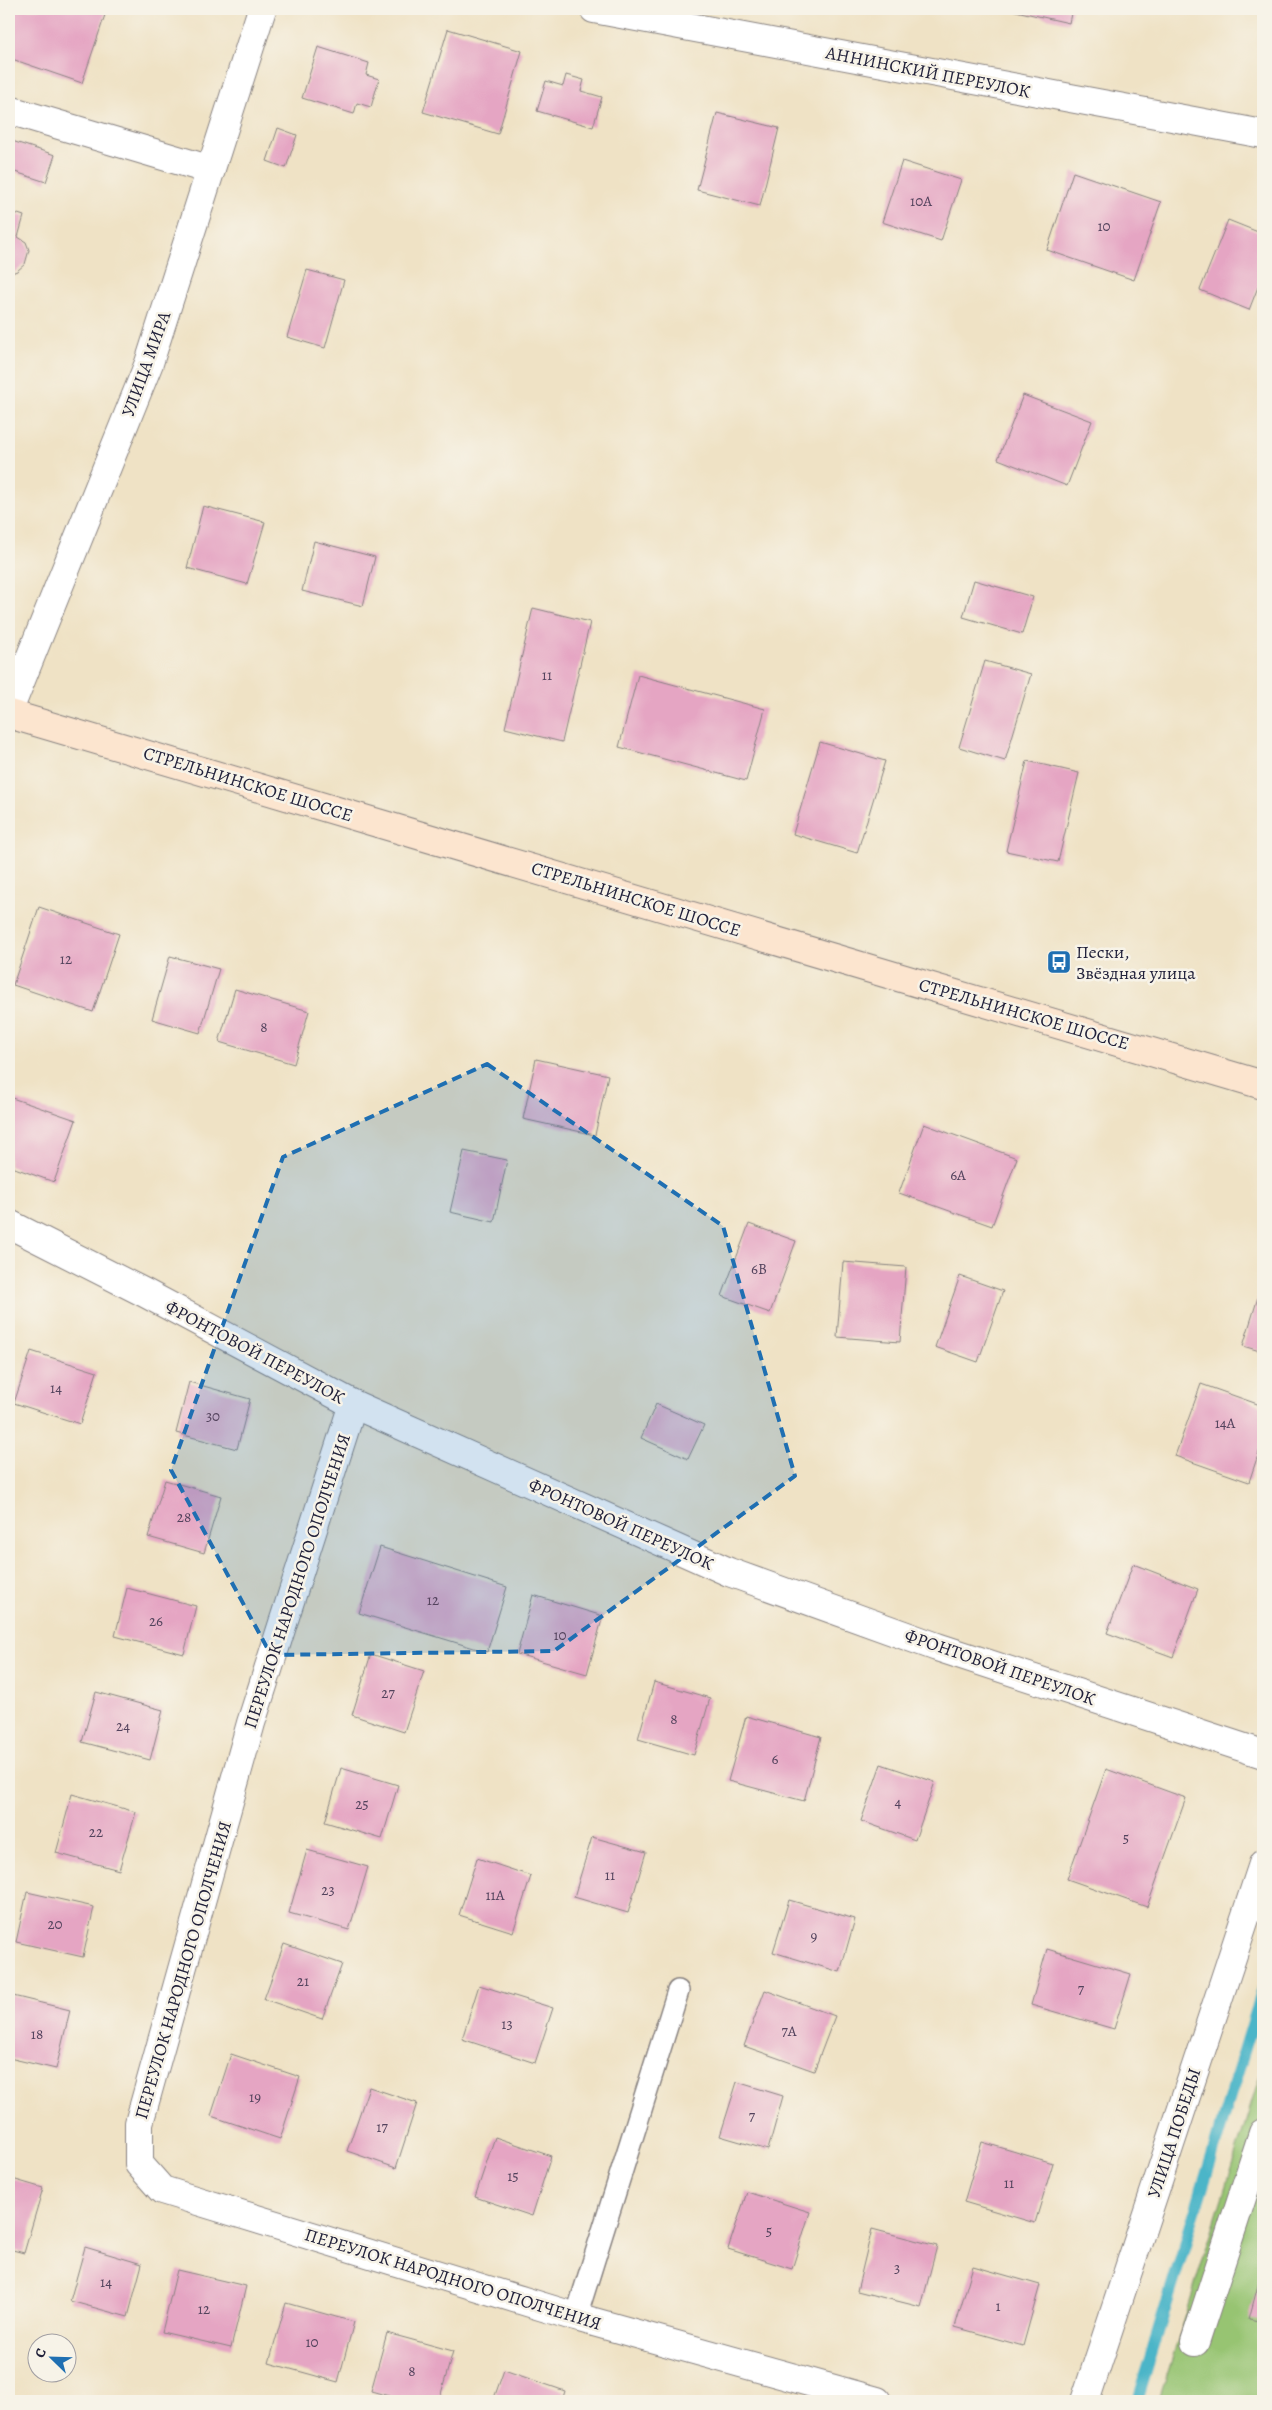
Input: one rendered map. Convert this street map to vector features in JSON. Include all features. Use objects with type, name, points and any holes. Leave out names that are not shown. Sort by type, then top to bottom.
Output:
[{"type":"main road","name":"СТРЕЛЬНИНСКОЕ ШОССЕ","points":[[9,712],[1263,1085]]},
{"type":"street","name":"УЛИЦА МИРА","points":[[9,712],[149,363],[262,9]]},
{"type":"street","name":"АННИНСКИЙ ПЕРЕУЛОК","points":[[594,9],[1263,134]]},
{"type":"street","points":[[9,110],[211,170]]},
{"type":"street","name":"ФРОНТОВОЙ ПЕРЕУЛОК","points":[[9,1224],[145,1293],[353,1404],[729,1572],[936,1647],[1263,1754]]},
{"type":"street","name":"ПЕРЕУЛОК НАРОДНОГО ОПОЛЧЕНИЯ","points":[[353,1404],[249,1733],[139,2123],[139,2164],[162,2190],[576,2317],[877,2401]]},
{"type":"street","name":"УЛИЦА ПОБЕДЫ","points":[[1085,2401],[1263,1864]]},
{"type":"street","points":[[1195,2342],[1263,2133]]},
{"type":"lane","points":[[576,2317],[678,1991]]},
{"type":"highlighted area","points":[[487,1064],[723,1226],[795,1476],[554,1651],[271,1655],[171,1470],[283,1157]]},
{"type":"green space","points":[[1263,2066],[1263,2401],[1159,2401]]},
{"type":"building","points":[[9,9],[107,9],[82,83],[9,58]]},
{"type":"building","points":[[1007,9],[1072,9],[1069,23]]},
{"type":"building","points":[[448,29],[522,51],[498,134],[423,112]]},
{"type":"building","points":[[318,47],[369,63],[366,75],[379,79],[371,107],[357,103],[354,114],[302,98]]},
{"type":"building","points":[[566,75],[584,80],[581,91],[602,97],[593,127],[537,111],[546,81],[563,86]]},
{"type":"building","points":[[717,113],[779,128],[760,206],[697,190]]},
{"type":"building","points":[[278,128],[297,135],[286,168],[267,161]]},
{"type":"building","points":[[9,140],[55,155],[46,182],[9,170]]},
{"type":"building","points":[[902,161],[961,180],[941,241],[882,222]]},
{"type":"building","points":[[1073,172],[1161,202],[1134,280],[1047,250]]},
{"type":"building","points":[[9,211],[24,216],[18,237],[26,242],[29,250],[25,264],[17,271],[9,274]]},
{"type":"building","points":[[1228,220],[1263,234],[1263,289],[1258,287],[1249,310],[1200,290]]},
{"type":"building","points":[[307,270],[344,280],[325,348],[287,337]]},
{"type":"building","points":[[1023,395],[1092,421],[1067,486],[998,459]]},
{"type":"building","points":[[203,506],[265,522],[247,584],[187,568]]},
{"type":"building","points":[[314,541],[375,557],[363,606],[302,591]]},
{"type":"building","points":[[974,580],[1033,597],[1022,634],[963,617]]},
{"type":"building","points":[[533,608],[590,622],[562,742],[505,728]]},
{"type":"building","points":[[985,661],[1031,674],[1005,761],[959,747]]},
{"type":"building","points":[[638,675],[765,709],[746,781],[619,747]]},
{"type":"building","points":[[820,742],[885,761],[857,853],[793,834]]},
{"type":"building","points":[[1027,761],[1079,773],[1058,862],[1006,851]]},
{"type":"building","points":[[39,907],[119,934],[93,1012],[13,985]]},
{"type":"building","points":[[170,956],[219,969],[200,1033],[152,1019]]},
{"type":"building","points":[[235,989],[309,1011],[294,1064],[219,1042]]},
{"type":"building","points":[[536,1059],[608,1075],[595,1135],[523,1119]]},
{"type":"building","points":[[9,1097],[76,1120],[54,1182],[9,1166]]},
{"type":"building","points":[[924,1124],[1017,1158],[992,1226],[899,1193]]},
{"type":"building","points":[[464,1151],[507,1160],[494,1222],[450,1212]]},
{"type":"building","points":[[749,1224],[796,1241],[770,1313],[722,1296]]},
{"type":"building","points":[[843,1262],[906,1267],[900,1342],[837,1337]]},
{"type":"building","points":[[960,1276],[1003,1291],[978,1362],[935,1347]]},
{"type":"building","points":[[1263,1281],[1263,1352],[1243,1346]]},
{"type":"building","points":[[31,1351],[97,1372],[80,1424],[14,1403]]},
{"type":"building","points":[[189,1382],[250,1399],[237,1449],[176,1433]]},
{"type":"building","points":[[1201,1384],[1263,1406],[1263,1440],[1249,1482],[1175,1456]]},
{"type":"building","points":[[656,1404],[704,1425],[688,1459],[641,1438]]},
{"type":"building","points":[[165,1480],[221,1496],[204,1553],[148,1537]]},
{"type":"building","points":[[380,1547],[507,1587],[487,1652],[359,1613]]},
{"type":"building","points":[[1133,1564],[1198,1589],[1173,1657],[1107,1633]]},
{"type":"building","points":[[127,1588],[196,1606],[184,1654],[115,1636]]},
{"type":"building","points":[[533,1595],[603,1616],[587,1674],[517,1654]]},
{"type":"building","points":[[371,1654],[424,1671],[404,1732],[352,1715]]},
{"type":"building","points":[[654,1682],[710,1698],[694,1755],[638,1739]]},
{"type":"building","points":[[96,1692],[163,1710],[150,1760],[82,1742]]},
{"type":"building","points":[[746,1716],[821,1737],[804,1801],[728,1781]]},
{"type":"building","points":[[881,1764],[935,1782],[915,1840],[861,1821]]},
{"type":"building","points":[[341,1768],[398,1785],[382,1839],[325,1822]]},
{"type":"building","points":[[1106,1769],[1186,1798],[1147,1907],[1067,1879]]},
{"type":"building","points":[[72,1794],[136,1812],[119,1870],[56,1853]]},
{"type":"building","points":[[592,1837],[646,1852],[628,1913],[574,1897]]},
{"type":"building","points":[[307,1850],[368,1867],[349,1930],[289,1913]]},
{"type":"building","points":[[477,1858],[531,1876],[513,1932],[459,1915]]},
{"type":"building","points":[[27,1892],[94,1907],[83,1957],[16,1942]]},
{"type":"building","points":[[789,1900],[855,1919],[840,1972],[773,1952]]},
{"type":"building","points":[[284,1944],[342,1964],[322,2019],[264,1999]]},
{"type":"building","points":[[1047,1949],[1131,1974],[1114,2029],[1031,2005]]},
{"type":"building","points":[[479,1985],[553,2008],[535,2063],[462,2039]]},
{"type":"building","points":[[765,1990],[835,2016],[814,2071],[744,2046]]},
{"type":"building","points":[[9,1995],[70,2010],[56,2069],[9,2058]]},
{"type":"building","points":[[231,2054],[300,2077],[280,2139],[211,2116]]},
{"type":"building","points":[[737,2082],[783,2096],[768,2150],[720,2136]]},
{"type":"building","points":[[369,2087],[417,2103],[396,2168],[347,2151]]},
{"type":"building","points":[[495,2137],[551,2156],[532,2216],[475,2197]]},
{"type":"building","points":[[982,2142],[1053,2163],[1035,2223],[964,2202]]},
{"type":"building","points":[[9,2178],[43,2188],[24,2253],[9,2249]]},
{"type":"building","points":[[747,2192],[810,2212],[792,2269],[728,2249]]},
{"type":"building","points":[[872,2229],[937,2246],[921,2307],[857,2291]]},
{"type":"building","points":[[85,2247],[142,2264],[128,2317],[70,2301]]},
{"type":"building","points":[[973,2266],[1040,2285],[1023,2346],[955,2327]]},
{"type":"building","points":[[177,2270],[246,2286],[231,2348],[162,2332]]},
{"type":"building","points":[[1261,2274],[1263,2274],[1263,2322],[1249,2319]]},
{"type":"building","points":[[286,2303],[354,2322],[338,2382],[269,2363]]},
{"type":"building","points":[[387,2333],[453,2351],[439,2401],[407,2401],[371,2391]]},
{"type":"building","points":[[504,2370],[565,2391],[562,2401],[493,2401]]},
{"type":"waterway","points":[[1137,2401],[1263,1989]]},
{"type":"place","name":"Пески, Звёздная улица","points":[[1059,962]]}]
